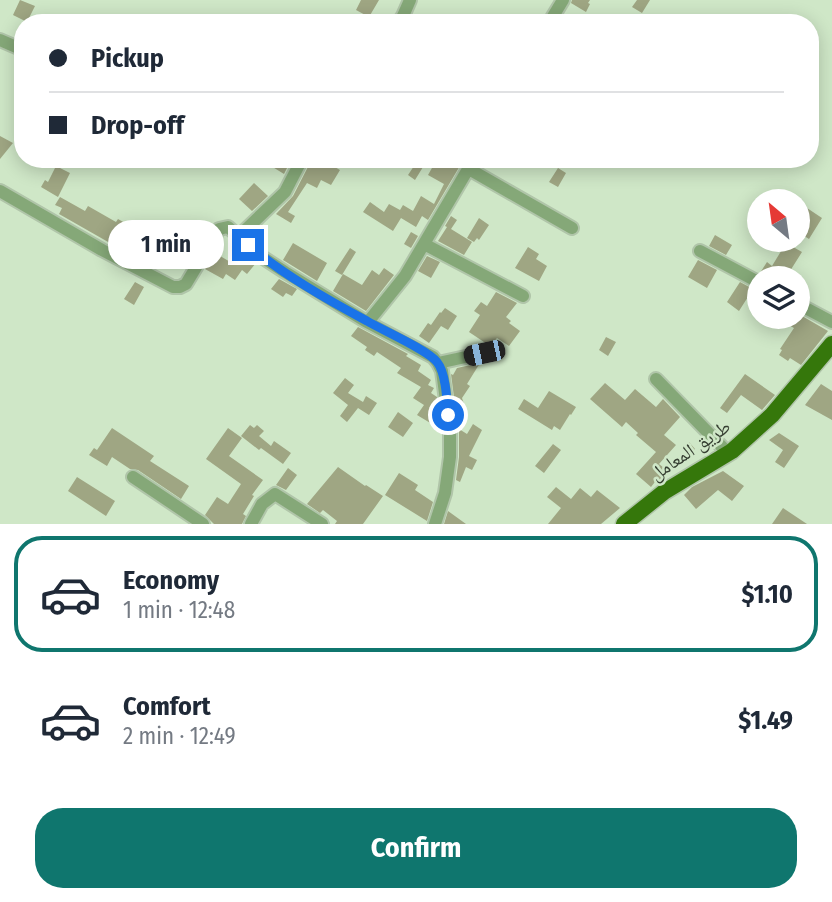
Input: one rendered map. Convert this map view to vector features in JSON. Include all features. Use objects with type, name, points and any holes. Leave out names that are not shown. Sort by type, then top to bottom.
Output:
[{"type":"main road","name":"طريق المعامل","points":[[624,524],[664,492],[728,453],[772,415],[832,344]]},
{"type":"street","points":[[239,236],[285,192],[297,168]]},
{"type":"street","points":[[368,322],[405,276],[469,168]]},
{"type":"street","points":[[477,168],[572,228]]},
{"type":"street","points":[[0,191],[173,287],[186,284],[222,228],[231,228],[262,257],[285,272],[429,355],[442,370],[450,430],[450,457],[445,493],[435,524]]},
{"type":"street","points":[[424,244],[523,296]]},
{"type":"street","points":[[701,251],[747,276]]},
{"type":"street","points":[[810,311],[832,323]]},
{"type":"street","points":[[438,363],[484,353]]},
{"type":"street","points":[[656,379],[728,453]]},
{"type":"street","points":[[133,477],[203,524]]},
{"type":"street","points":[[251,524],[262,504],[275,494],[322,524]]},
{"type":"building","points":[[20,0],[35,6],[31,14],[13,15]]},
{"type":"building","points":[[361,0],[379,0],[371,14],[356,10]]},
{"type":"building","points":[[572,0],[590,0],[586,12],[571,3]]},
{"type":"building","points":[[637,0],[650,0],[642,13],[632,7]]},
{"type":"building","points":[[0,136],[13,143],[0,159]]},
{"type":"building","points":[[55,168],[70,173],[58,197],[41,187],[45,180],[48,182]]},
{"type":"building","points":[[274,168],[287,168],[284,174]]},
{"type":"building","points":[[307,168],[340,170],[331,185],[321,180],[317,188],[307,183],[288,212],[295,216],[291,223],[276,214],[293,196]]},
{"type":"building","points":[[413,168],[422,168],[415,180],[408,175]]},
{"type":"building","points":[[432,168],[459,168],[428,220],[422,216],[416,227],[401,218],[393,231],[363,212],[370,202],[384,212],[389,204],[400,210],[403,205],[413,211],[421,196],[434,204],[444,184],[428,175]]},
{"type":"building","points":[[558,168],[566,173],[558,187],[549,182]]},
{"type":"building","points":[[254,183],[268,196],[252,211],[239,199]]},
{"type":"building","points":[[60,197],[85,211],[88,206],[116,222],[118,219],[153,239],[157,233],[178,245],[166,264],[142,251],[138,259],[59,214],[62,208],[55,205]]},
{"type":"building","points":[[810,210],[822,218],[810,237]]},
{"type":"building","points":[[451,216],[457,220],[451,229],[472,242],[464,255],[438,241]]},
{"type":"building","points":[[479,218],[489,225],[479,240],[477,238],[474,242],[467,238]]},
{"type":"building","points":[[411,232],[418,236],[411,248],[404,244]]},
{"type":"building","points":[[715,235],[732,245],[726,255],[709,246]]},
{"type":"building","points":[[293,243],[327,263],[317,281],[283,260]]},
{"type":"building","points":[[528,247],[539,254],[536,259],[547,266],[539,281],[515,268]]},
{"type":"building","points":[[350,248],[356,252],[342,275],[335,271]]},
{"type":"building","points":[[781,252],[802,252],[793,266],[772,266]]},
{"type":"building","points":[[215,253],[232,263],[236,258],[244,265],[250,258],[256,263],[247,274],[242,270],[235,280],[226,274],[223,279],[205,269]]},
{"type":"building","points":[[427,256],[440,262],[431,278],[418,271]]},
{"type":"building","points":[[698,260],[717,270],[707,288],[688,277]]},
{"type":"building","points":[[384,268],[394,275],[366,311],[333,291],[343,274],[362,285],[372,270],[379,275]]},
{"type":"building","points":[[279,279],[297,289],[292,296],[286,293],[283,297],[271,289]]},
{"type":"building","points":[[135,282],[144,287],[134,305],[124,299]]},
{"type":"building","points":[[740,282],[747,286],[747,298],[739,311],[727,302]]},
{"type":"building","points":[[496,292],[517,303],[506,317],[511,321],[509,323],[520,331],[509,346],[497,338],[490,346],[469,332],[480,315],[474,311],[481,302],[487,306]]},
{"type":"building","points":[[445,308],[457,316],[448,330],[441,326],[429,343],[419,336],[428,323],[431,325]]},
{"type":"building","points":[[810,321],[828,331],[801,365],[779,355],[782,350],[780,349],[793,329],[810,329]]},
{"type":"building","points":[[358,327],[408,354],[406,356],[421,365],[418,371],[431,380],[428,385],[434,388],[431,393],[437,397],[439,412],[432,424],[417,415],[424,405],[413,398],[421,387],[397,373],[401,368],[377,352],[374,356],[365,350],[367,347],[351,336]]},
{"type":"building","points":[[606,337],[616,342],[608,356],[599,350]]},
{"type":"building","points":[[480,363],[467,384],[470,386],[462,398],[464,404],[455,405],[451,374],[453,375],[457,368]]},
{"type":"building","points":[[745,374],[775,395],[762,410],[741,395],[727,413],[720,408]]},
{"type":"building","points":[[345,378],[354,385],[348,393],[363,402],[366,396],[377,403],[369,415],[358,408],[347,422],[340,416],[348,405],[333,393]]},
{"type":"building","points":[[605,383],[625,400],[635,389],[656,407],[663,399],[680,417],[664,435],[676,445],[659,464],[669,472],[661,481],[658,478],[651,487],[636,474],[656,452],[636,435],[638,433],[626,422],[622,427],[590,399]]},
{"type":"building","points":[[821,384],[832,391],[832,420],[805,405]]},
{"type":"building","points":[[549,391],[576,407],[560,430],[554,426],[552,430],[518,409],[524,399],[538,408]]},
{"type":"building","points":[[398,412],[413,423],[403,437],[388,427]]},
{"type":"building","points":[[473,424],[482,430],[469,456],[477,460],[472,470],[466,467],[460,482],[456,480],[459,429],[467,434]]},
{"type":"building","points":[[250,425],[254,428],[257,425],[264,431],[259,436],[271,446],[274,441],[291,453],[283,464],[241,436]]},
{"type":"building","points":[[112,428],[154,456],[150,461],[189,486],[181,499],[138,470],[130,469],[112,457],[107,466],[89,455],[94,448],[97,450]]},
{"type":"building","points":[[228,428],[242,438],[229,456],[263,480],[252,495],[254,496],[243,514],[246,516],[242,524],[214,524],[205,515],[217,497],[228,504],[241,484],[206,459]]},
{"type":"building","points":[[779,433],[799,446],[784,468],[775,462],[783,450],[769,440]]},
{"type":"building","points":[[689,442],[695,449],[687,456],[681,448]]},
{"type":"building","points":[[553,444],[561,450],[544,473],[535,466]]},
{"type":"building","points":[[338,467],[383,496],[363,524],[335,524],[337,521],[323,510],[320,513],[307,504]]},
{"type":"building","points":[[288,468],[297,475],[286,490],[276,485]]},
{"type":"building","points":[[723,471],[744,486],[732,501],[718,490],[696,509],[684,495],[692,487]]},
{"type":"building","points":[[399,473],[418,485],[415,490],[433,502],[427,521],[385,495]]},
{"type":"building","points":[[77,477],[115,501],[106,516],[68,491]]},
{"type":"building","points":[[556,487],[571,499],[580,488],[591,497],[597,490],[620,508],[601,524],[548,524],[561,508],[547,497]]},
{"type":"building","points":[[783,508],[807,524],[772,524]]},
{"type":"building","points":[[448,511],[466,524],[444,524]]},
{"type":"route","points":[[248,245],[306,286],[433,357],[442,370],[448,415]]}]
